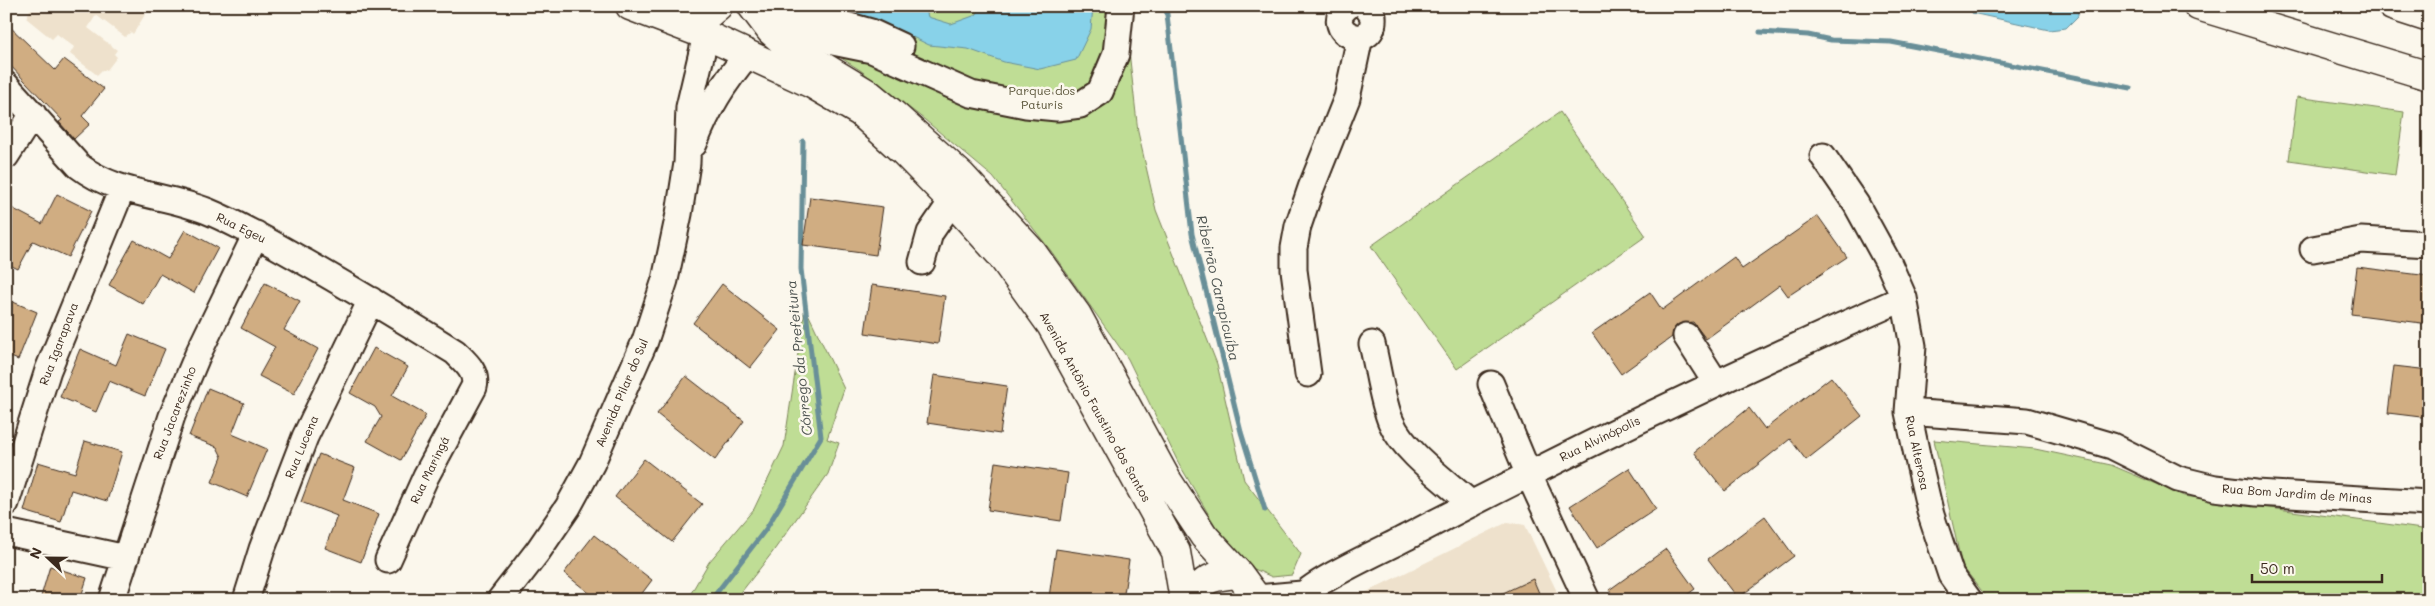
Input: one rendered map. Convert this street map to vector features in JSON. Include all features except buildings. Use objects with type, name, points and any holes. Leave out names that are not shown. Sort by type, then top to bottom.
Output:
[{"type":"main road","name":"Avenida Antônio Faustino dos Santos","points":[[630,6],[695,30],[748,54],[812,84],[860,112],[904,152],[952,201],[1000,254],[1051,325],[1176,552],[1180,563],[1184,600]]},
{"type":"main road","points":[[695,30],[705,17],[718,6]]},
{"type":"main road","points":[[752,6],[771,31],[786,44],[870,94],[893,114],[962,176],[1032,252],[1077,315],[1167,480],[1204,536],[1239,574],[1258,599]]},
{"type":"main road","points":[[2198,6],[2429,76]]},
{"type":"main road","points":[[2392,6],[2429,18]]},
{"type":"main road","points":[[1188,600],[1206,579],[1239,574]]},
{"type":"street","points":[[774,6],[786,19],[833,42],[872,50],[971,94],[1026,105],[1057,108],[1080,105],[1100,92],[1116,54],[1120,6]]},
{"type":"street","points":[[799,6],[821,18],[871,32],[973,85],[1026,93],[1074,94],[1087,87],[1095,77],[1108,49],[1107,6]]},
{"type":"street","points":[[1308,374],[1294,270],[1294,248],[1298,226],[1311,188],[1347,98],[1360,37],[1346,34],[1341,25],[1342,14],[1364,7]]},
{"type":"street","name":"Avenida Pilar do Sul","points":[[500,600],[538,551],[568,507],[592,463],[645,341],[665,280],[679,214],[687,163],[695,30]]},
{"type":"street","name":"Avenida Pilar do Sul","points":[[687,163],[708,109],[733,72],[748,54]]},
{"type":"street","name":"Rua Egeu","points":[[6,86],[80,166],[93,177],[122,189],[175,201],[207,211],[256,234],[371,300],[455,352],[473,372],[476,381]]},
{"type":"street","points":[[6,156],[33,114]]},
{"type":"street","name":"Rua Alterosa","points":[[1823,156],[1856,204],[1889,264],[1904,298],[1913,346],[1908,412],[1931,515],[1951,575],[1969,600]]},
{"type":"street","name":"Rua Igarapava","points":[[6,503],[48,370],[122,189]]},
{"type":"street","points":[[922,262],[930,233],[952,201]]},
{"type":"street","name":"Rua Jacarezinho","points":[[112,600],[172,416],[198,354],[256,234]]},
{"type":"street","points":[[2312,249],[2361,240],[2429,244]]},
{"type":"street","name":"Rua Alvinópolis","points":[[1258,599],[1300,597],[1528,474],[1716,383],[1904,298]]},
{"type":"street","name":"Rua Lucena","points":[[246,600],[268,531],[305,437],[371,300]]},
{"type":"street","points":[[1686,336],[1716,383]]},
{"type":"street","points":[[1372,344],[1391,422],[1400,437],[1414,454],[1471,504]]},
{"type":"street","name":"Rua Maringá","points":[[388,560],[426,476],[476,381]]},
{"type":"street","points":[[1491,384],[1528,474],[1587,600]]},
{"type":"street","name":"Rua Bom Jardim de Minas","points":[[1908,412],[2027,421],[2112,446],[2178,479],[2215,488],[2256,493],[2429,503]]},
{"type":"street","points":[[6,532],[126,558]]},
{"type":"shaded area","points":[[32,6],[137,6],[146,13],[133,34],[131,32],[125,37],[96,15],[88,28],[117,50],[114,54],[117,57],[107,70],[102,70],[97,75],[70,54],[74,47],[57,34],[52,39],[26,18]]},
{"type":"shaded area","points":[[1508,522],[1525,525],[1561,600],[1350,600]]},
{"type":"green space","name":"Parque dos Paturis","points":[[773,6],[1124,6],[1138,132],[1156,210],[1217,364],[1244,480],[1301,554],[1292,575],[1272,577],[1250,567],[1216,527],[1178,462],[1128,359],[1051,251],[993,177],[925,120],[860,70],[799,31]]},
{"type":"green space","points":[[2297,97],[2404,112],[2395,175],[2289,160]]},
{"type":"green space","points":[[1560,112],[1646,236],[1457,369],[1371,246]]},
{"type":"green space","points":[[805,307],[844,389],[827,439],[839,443],[828,474],[772,553],[735,600],[687,600],[709,562],[754,509],[784,446]]},
{"type":"green space","points":[[1934,440],[2035,449],[2111,465],[2184,496],[2429,530],[2429,600],[1989,600],[1962,566]]},
{"type":"water","points":[[819,6],[925,6],[928,17],[951,24],[976,15],[982,6],[1093,6],[1091,29],[1076,60],[1040,69],[1004,62],[968,49],[929,45],[886,24],[843,16]]},
{"type":"water","points":[[1971,6],[2078,6],[2078,16],[2066,28],[2049,30],[1972,13]]},
{"type":"waterway","name":"Ribeirão Carapicuíba","points":[[1166,6],[1192,234],[1241,432],[1265,510]]},
{"type":"waterway","points":[[1760,32],[1808,35],[1831,40],[1891,42],[2131,88]]},
{"type":"waterway","name":"Córrego da Prefeitura","points":[[711,600],[766,529],[821,437],[801,269],[803,141]]}]
